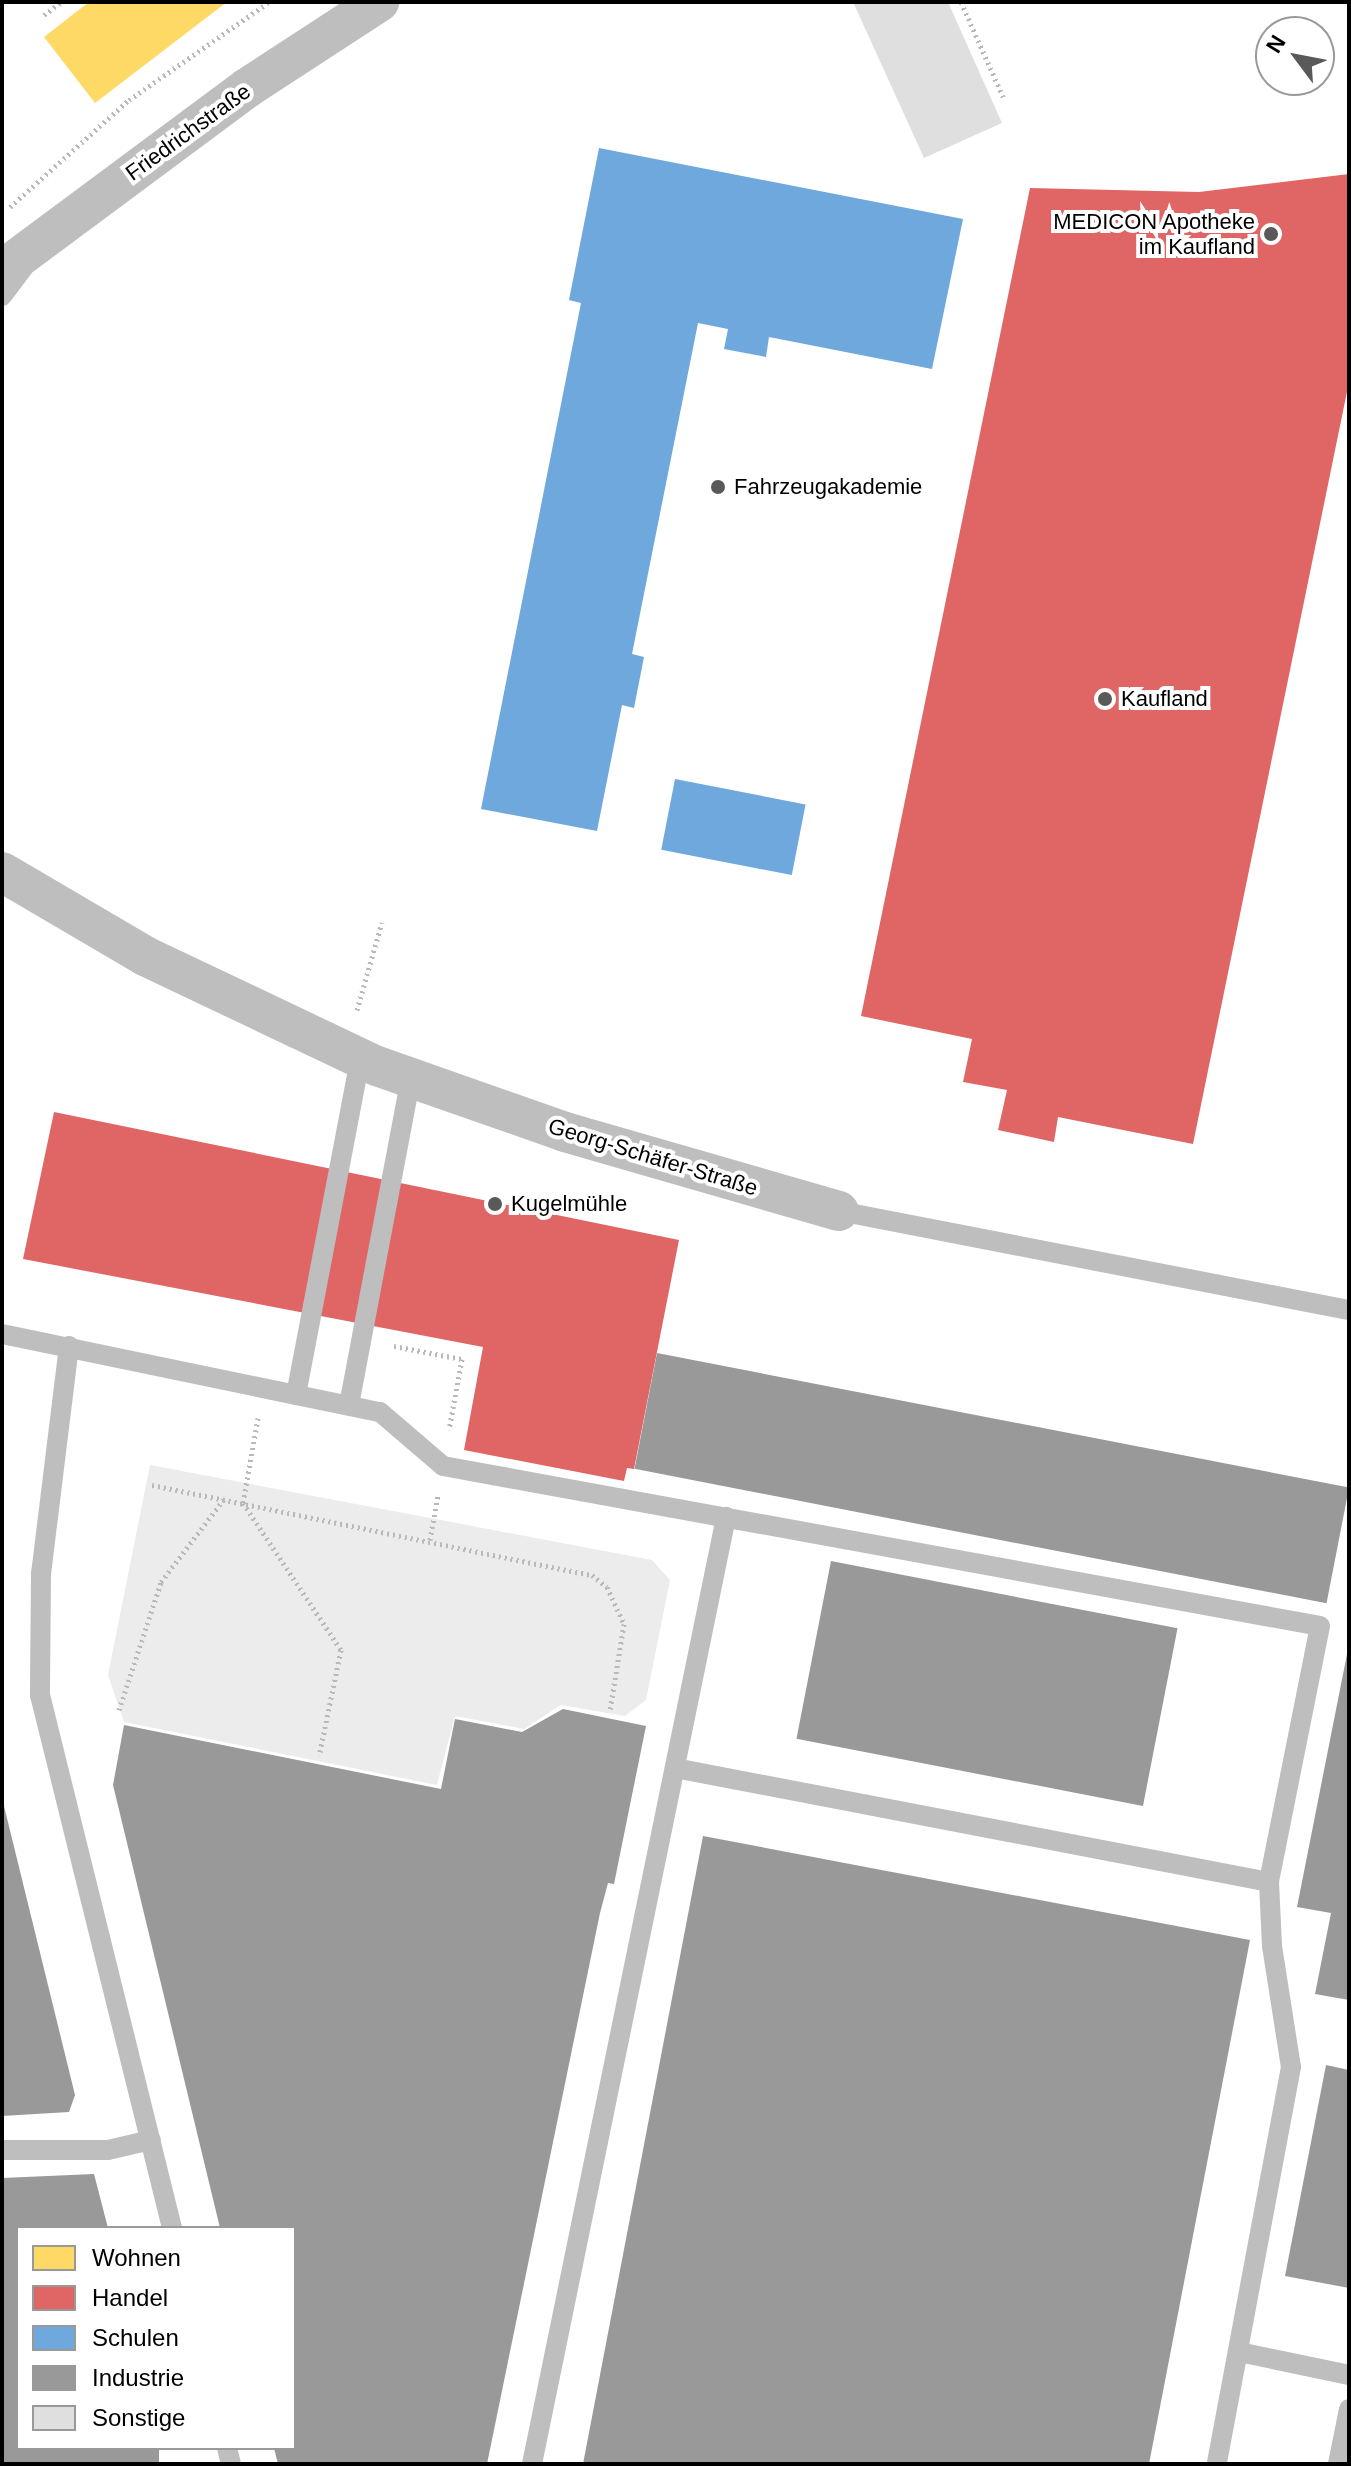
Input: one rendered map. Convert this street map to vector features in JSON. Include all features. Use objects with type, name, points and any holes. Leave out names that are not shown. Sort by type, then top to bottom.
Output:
[{"type":"street","name":"Friedrichstraße","points":[[2,270],[247,88],[379,2]]},
{"type":"street","name":"Georg-Schäfer-Straße","points":[[2,872],[145,956],[360,1058],[565,1132],[839,1211]]},
{"type":"lane","points":[[2,296],[52,230]]},
{"type":"lane","points":[[296,1395],[360,1058]]},
{"type":"lane","points":[[349,1405],[411,1077]]},
{"type":"lane","name":"Georg-Schäfer-Straße","points":[[839,1211],[1349,1310]]},
{"type":"lane","points":[[2,1334],[380,1412],[443,1466],[1320,1626],[1269,1882],[1272,1946],[1291,2067],[1217,2464]]},
{"type":"lane","points":[[69,1346],[41,1574],[40,1695],[172,2226]]},
{"type":"lane","points":[[532,2464],[726,1517]]},
{"type":"lane","points":[[675,1768],[1269,1882]]},
{"type":"lane","points":[[2,2150],[108,2150],[151,2140]]},
{"type":"lane","points":[[1239,2352],[1349,2375]]},
{"type":"lane","points":[[1338,2464],[1349,2409]]},
{"type":"path","points":[[44,15],[61,2]]},
{"type":"path","points":[[2,214],[129,100],[269,2]]},
{"type":"path","points":[[961,2],[1003,97]]},
{"type":"path","points":[[384,1344],[462,1359],[430,1540]]},
{"type":"path","points":[[263,1387],[243,1503],[341,1650],[319,1756]]},
{"type":"path","points":[[152,1485],[568,1567],[592,1575],[607,1587],[624,1624],[610,1710]]},
{"type":"path","points":[[119,1710],[161,1582],[224,1499]]},
{"type":"shaded area","points":[[150,1465],[652,1560],[670,1580],[646,1700],[625,1716],[561,1705],[524,1729],[455,1716],[437,1785],[124,1722],[108,1675]]},
{"type":"building: Wohnen","points":[[89,2],[227,2],[95,103],[44,37]]},
{"type":"building: Handel","name":"Kaufland","points":[[1349,174],[1349,382],[1193,1144],[1058,1117],[1054,1142],[998,1130],[1007,1090],[963,1082],[972,1039],[861,1016],[1030,188],[1199,192]]},
{"type":"building: Handel","points":[[54,1112],[679,1240],[634,1469],[627,1468],[624,1481],[464,1450],[483,1347],[23,1259]]},
{"type":"building: Schulen","points":[[599,148],[963,219],[932,369],[769,337],[766,357],[724,349],[728,329],[698,323],[632,654],[644,657],[634,708],[622,705],[597,831],[481,809],[581,303],[569,300]]},
{"type":"building: Schulen","points":[[675,779],[806,804],[792,875],[661,850]]},
{"type":"building: Industrie","points":[[657,1353],[1349,1488],[1327,1603],[634,1469]]},
{"type":"building: Industrie","points":[[831,1561],[1178,1628],[1143,1806],[796,1739]]},
{"type":"building: Industrie","points":[[1348,1649],[1349,2000],[1315,1994],[1331,1913],[1297,1907]]},
{"type":"building: Industrie","points":[[563,1709],[646,1726],[614,1884],[608,1883],[600,1913],[487,2464],[278,2464],[274,2450],[296,2450],[296,2226],[220,2226],[113,1785],[124,1725],[441,1789],[455,1719],[522,1732]]},
{"type":"building: Industrie","points":[[3,1802],[75,2095],[69,2112],[2,2116]]},
{"type":"building: Industrie","points":[[703,1836],[1250,1940],[1149,2464],[583,2464]]},
{"type":"building: Industrie","points":[[1326,2065],[1349,2070],[1349,2288],[1285,2276]]},
{"type":"building: Industrie","points":[[94,2174],[107,2226],[16,2226],[16,2450],[159,2450],[159,2464],[2,2464],[2,2178]]},
{"type":"building: Sonstige","points":[[853,2],[948,2],[1002,123],[924,158]]},
{"type":"place","name":"MEDICON Apotheke im Kaufland","points":[[1271,234]]},
{"type":"place","name":"Fahrzeugakademie","points":[[718,487]]},
{"type":"place","name":"Kaufland","points":[[1105,699]]},
{"type":"place","name":"Kugelmühle","points":[[495,1204]]}]
